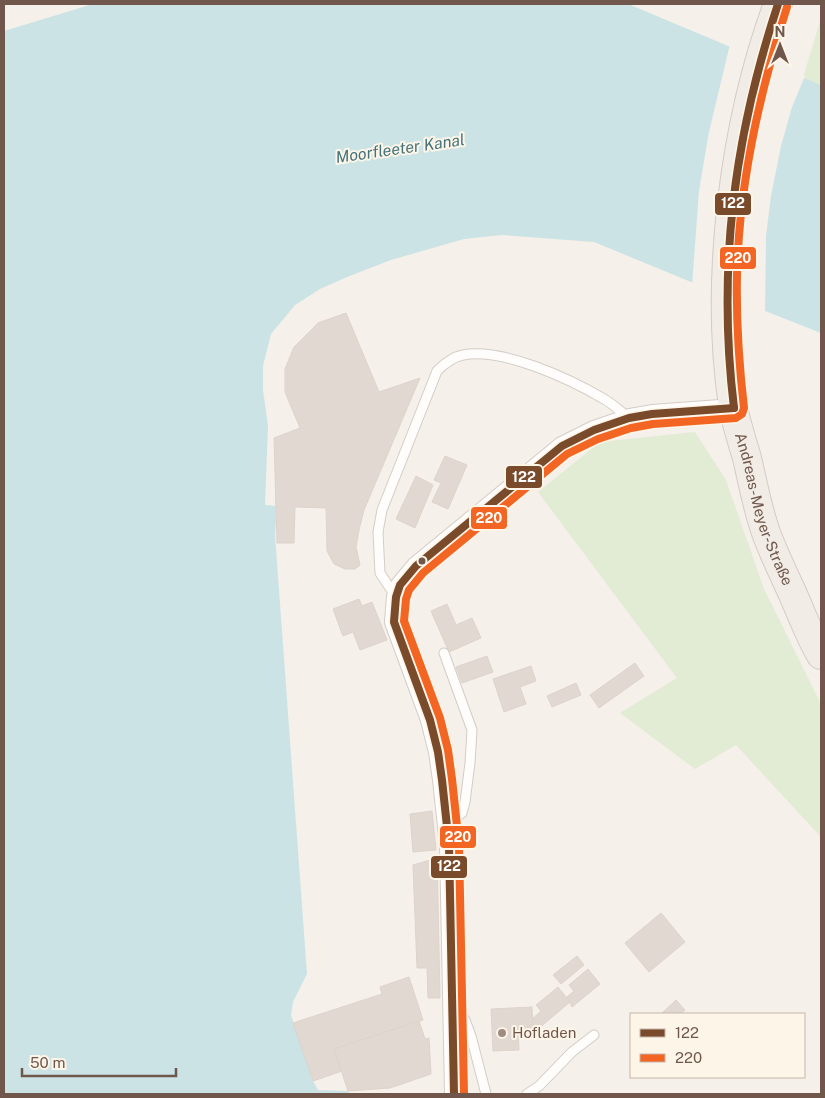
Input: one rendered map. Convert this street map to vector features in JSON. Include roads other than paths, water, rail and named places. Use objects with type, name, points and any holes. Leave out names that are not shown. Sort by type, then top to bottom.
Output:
[{"type":"main road","name":"Andreas-Meyer-Straße","points":[[777,8],[753,91],[735,177],[730,212],[726,312],[728,358],[734,408],[767,536],[821,655]]},
{"type":"street","points":[[454,1094],[451,899],[447,825],[438,752],[430,720],[394,622],[396,597],[400,585],[416,566],[562,446],[594,430],[629,418],[652,414],[734,408]]},
{"type":"lane","points":[[396,597],[380,574],[378,532],[382,510],[437,371],[447,361],[461,355],[480,354],[522,361],[605,400],[629,418]]},
{"type":"lane","points":[[444,653],[472,730],[465,802],[462,812],[447,825]]},
{"type":"lane","points":[[452,1001],[465,1020],[471,1036],[486,1094]]},
{"type":"lane","points":[[527,1094],[540,1086],[572,1052],[594,1035]]},
{"type":"water","name":"Moorfleeter Kanal","points":[[93,4],[628,4],[821,85],[821,333],[594,242],[502,235],[464,239],[391,260],[347,277],[320,289],[295,305],[271,334],[263,366],[263,390],[268,426],[265,505],[277,506],[275,535],[307,974],[293,1002],[291,1015],[313,1081],[318,1090],[348,1091],[350,1094],[4,1094],[4,31]]},
{"type":"place","name":"Hofladen","points":[[502,1033]]}]
